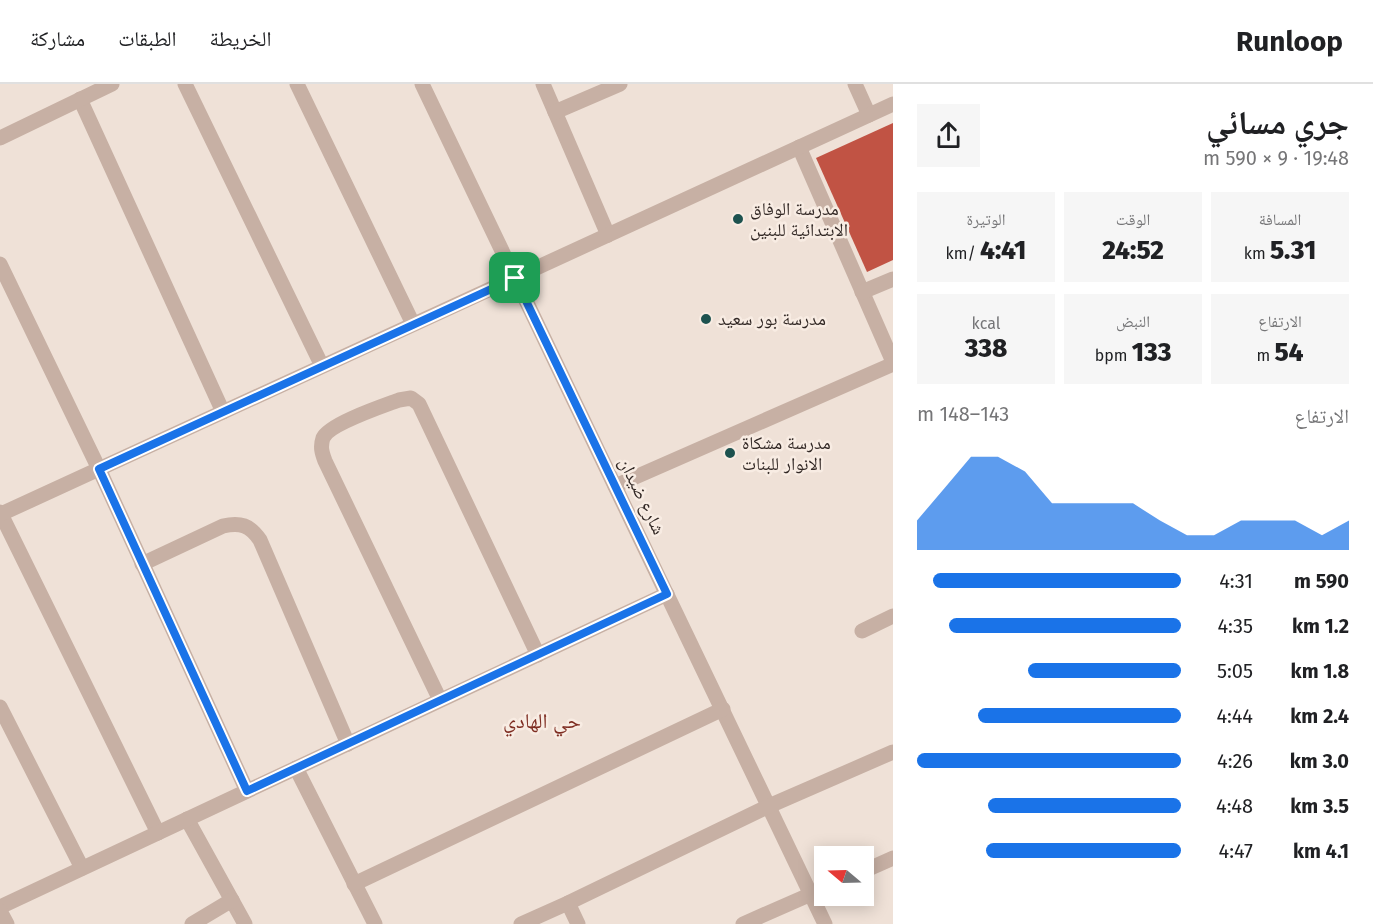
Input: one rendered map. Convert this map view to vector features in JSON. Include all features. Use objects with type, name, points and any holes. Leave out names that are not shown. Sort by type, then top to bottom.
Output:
[{"type":"street","points":[[185,84],[322,366]]},
{"type":"street","points":[[297,84],[413,324]]},
{"type":"street","name":"شارع ضيدان","points":[[422,84],[769,806],[814,884]]},
{"type":"street","points":[[543,84],[608,235]]},
{"type":"street","points":[[555,112],[621,84]]},
{"type":"street","points":[[855,84],[869,115]]},
{"type":"street","points":[[0,138],[106,85]]},
{"type":"street","points":[[80,99],[223,412]]},
{"type":"street","points":[[158,833],[0,513],[893,104]]},
{"type":"street","points":[[615,486],[893,363],[799,147]]},
{"type":"street","points":[[0,264],[99,469],[247,791]]},
{"type":"street","points":[[862,292],[893,279]]},
{"type":"street","points":[[440,700],[325,461],[321,447],[324,435],[335,427],[399,400],[411,398],[419,404],[538,655]]},
{"type":"street","points":[[142,564],[223,526],[236,523],[254,531],[260,540],[348,744]]},
{"type":"street","points":[[7,924],[0,909],[82,868],[667,594]]},
{"type":"street","points":[[862,631],[893,616]]},
{"type":"street","points":[[0,706],[82,868]]},
{"type":"street","points":[[354,884],[723,709]]},
{"type":"street","points":[[520,924],[769,806],[893,752]]},
{"type":"street","points":[[296,768],[375,924]]},
{"type":"street","points":[[187,819],[245,924]]},
{"type":"street","points":[[874,867],[893,858]]},
{"type":"street","points":[[743,924],[814,893]]},
{"type":"street","points":[[192,924],[232,900]]},
{"type":"street","points":[[568,903],[578,924]]},
{"type":"street","name":"شارع ضيدان","points":[[821,906],[825,924]]},
{"type":"building","points":[[893,123],[893,260],[867,272],[816,158]]},
{"type":"place","name":"مدرسة الوفاق الابتدائية للبنين","points":[[738,219]]},
{"type":"place","name":"مدرسة بور سعيد","points":[[706,319]]},
{"type":"place","name":"مدرسة مشكاة الانوار للبنات","points":[[730,453]]},
{"type":"district","name":"حي الهادي","points":[[542,721]]},
{"type":"route","points":[[515,278],[667,594],[247,791],[99,469],[515,278]]}]
